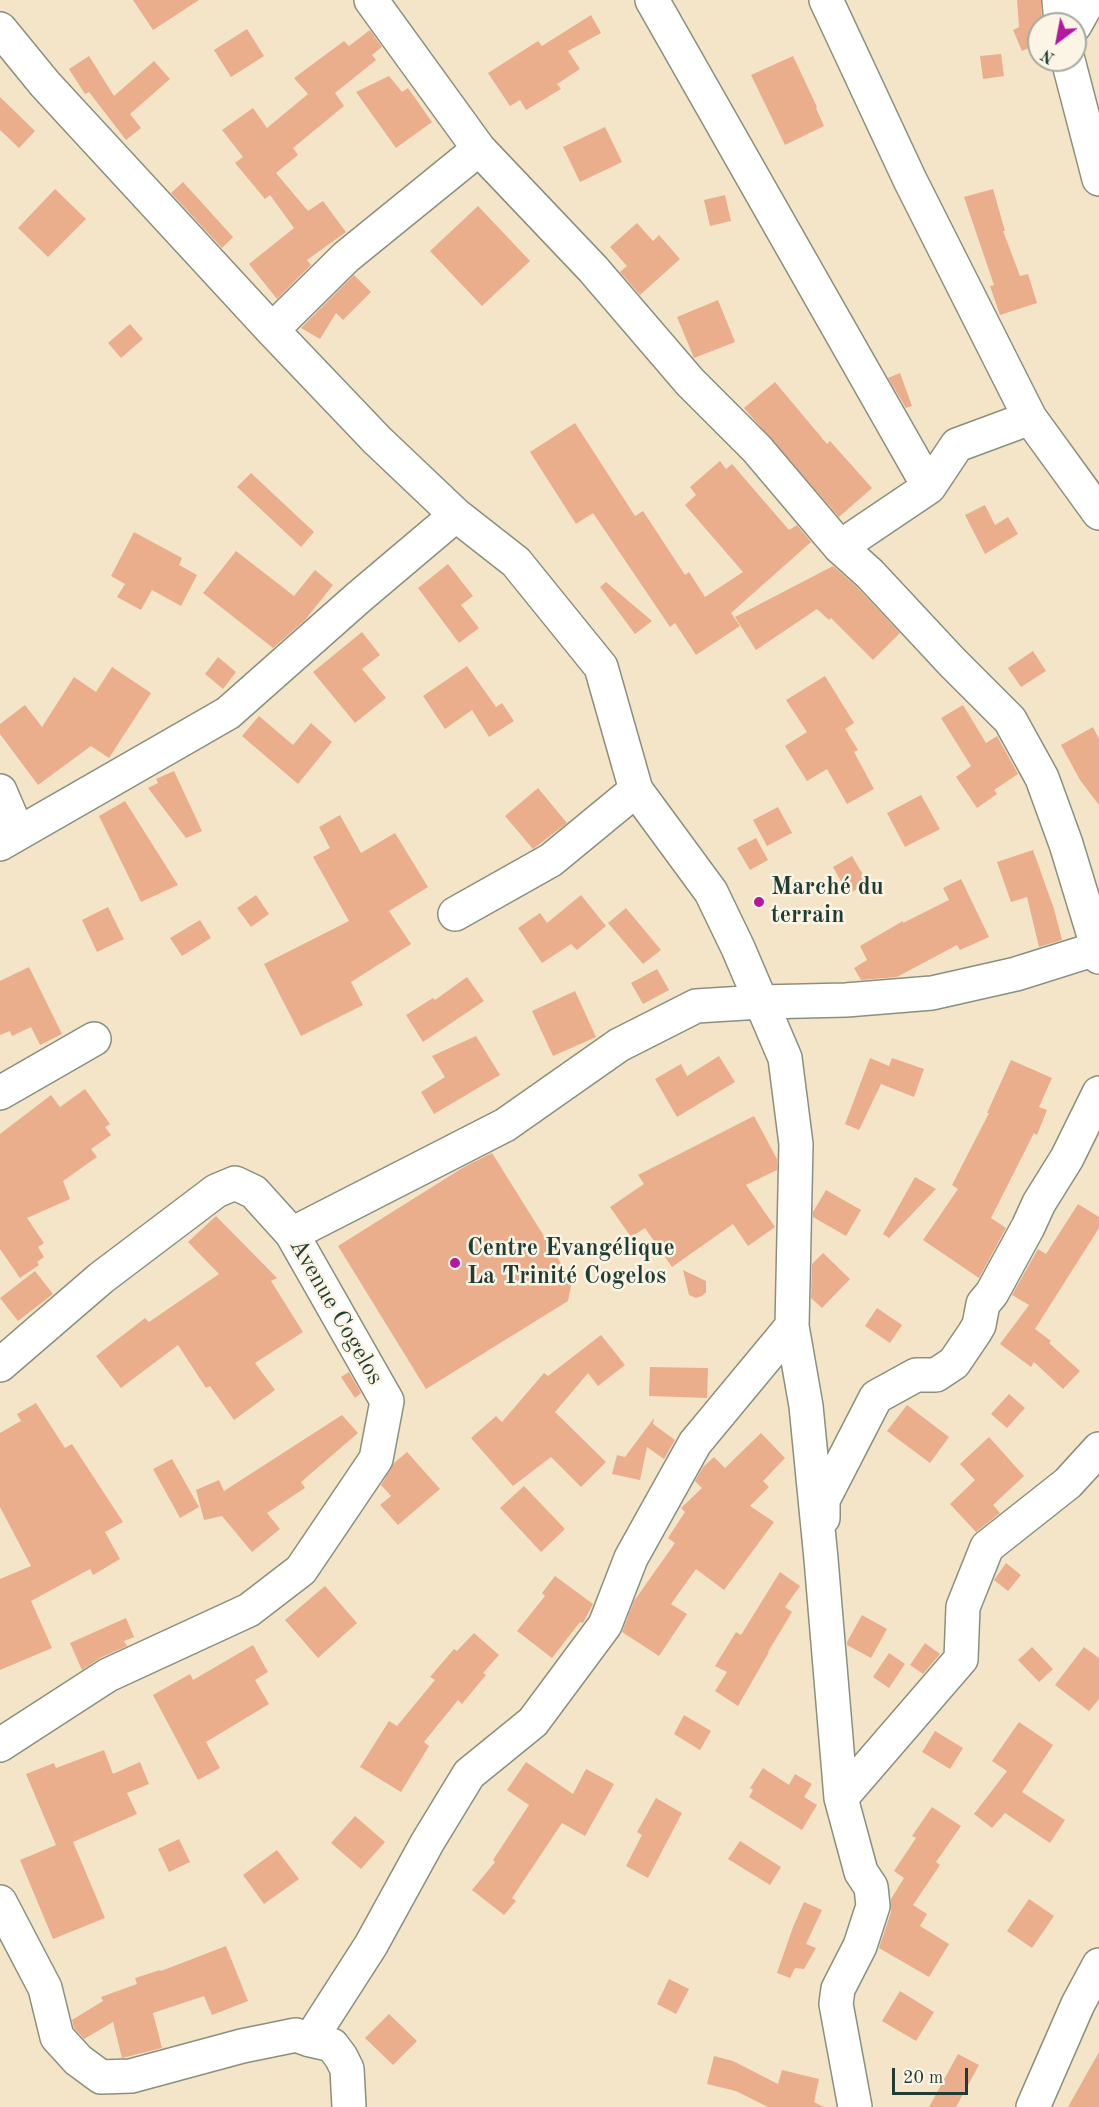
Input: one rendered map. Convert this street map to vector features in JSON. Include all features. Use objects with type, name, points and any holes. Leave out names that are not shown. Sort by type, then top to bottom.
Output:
[{"type":"street","points":[[371,0],[479,149],[593,269],[690,382],[757,449],[840,547],[870,574],[1010,720],[1042,778],[1066,844],[1099,948],[1099,957]]},
{"type":"street","points":[[652,0],[929,487]]},
{"type":"street","points":[[826,0],[910,180],[1030,418],[1099,513]]},
{"type":"street","points":[[0,29],[45,84],[377,441],[456,515],[516,562],[601,667],[636,790],[711,892],[738,948],[785,1058],[796,1144],[792,1326],[806,1406],[841,1798],[861,1872],[871,1887],[873,1906],[860,1946],[838,1989],[836,2004],[855,2107]]},
{"type":"street","points":[[1071,72],[1099,179]]},
{"type":"street","points":[[272,330],[346,257],[479,149]]},
{"type":"street","points":[[840,547],[929,487],[957,445],[1030,418]]},
{"type":"street","points":[[0,791],[9,838],[228,713],[358,597],[456,515]]},
{"type":"street","points":[[455,914],[551,860],[636,790]]},
{"type":"street","points":[[292,1234],[505,1125],[619,1045],[696,1006],[846,1000],[932,993],[1016,974],[1099,948]]},
{"type":"street","points":[[0,1093],[94,1040]]},
{"type":"street","points":[[821,1559],[823,1500],[876,1397],[916,1375],[936,1375],[954,1363],[979,1325],[982,1304],[992,1293],[1039,1203],[1067,1158],[1099,1093]]},
{"type":"street","name":"Avenue Cogelos","points":[[0,1365],[101,1278],[216,1191],[236,1183],[254,1192],[292,1234],[387,1401],[376,1459],[301,1570],[249,1610],[108,1676],[0,1745]]},
{"type":"street","points":[[310,2040],[371,1945],[427,1843],[469,1774],[533,1722],[605,1625],[630,1558],[695,1443],[792,1326]]},
{"type":"street","points":[[841,1798],[962,1659],[963,1607],[987,1546],[1068,1483],[1099,1449]]},
{"type":"street","points":[[0,1902],[45,1988],[57,2037],[78,2060],[101,2077],[131,2076],[284,2036],[296,2035],[332,2045],[341,2057],[347,2069],[349,2107]]},
{"type":"street","points":[[1033,2107],[1078,2004],[1099,1965]]},
{"type":"building","points":[[133,0],[199,0],[153,30]]},
{"type":"building","points":[[1017,0],[1041,0],[1042,12],[1027,12],[1027,49],[1022,51],[1013,30],[1019,27]]},
{"type":"building","points":[[591,15],[601,33],[568,51],[580,69],[557,84],[561,89],[526,110],[520,100],[510,106],[488,73],[538,41],[542,46]]},
{"type":"building","points":[[247,29],[264,56],[231,77],[214,50]]},
{"type":"building","points":[[370,30],[382,47],[372,55],[376,60],[335,93],[344,106],[293,148],[298,155],[276,173],[308,211],[323,201],[346,232],[307,260],[311,265],[277,299],[249,264],[294,228],[270,195],[265,199],[235,163],[243,157],[222,130],[253,108],[267,128],[308,94],[294,78],[344,41],[349,46]]},
{"type":"building","points":[[1001,54],[1004,76],[983,79],[980,56]]},
{"type":"building","points":[[89,56],[114,96],[154,61],[170,79],[130,114],[141,128],[126,140],[89,92],[85,94],[69,69]]},
{"type":"building","points":[[793,56],[824,126],[785,145],[751,75]]},
{"type":"building","points":[[389,76],[402,92],[408,88],[432,122],[396,148],[356,92]]},
{"type":"building","points":[[0,97],[35,131],[19,148],[0,130]]},
{"type":"building","points":[[605,127],[622,162],[580,182],[563,147]]},
{"type":"building","points":[[183,182],[233,237],[222,248],[171,193]]},
{"type":"building","points":[[55,189],[86,219],[48,257],[18,228]]},
{"type":"building","points":[[993,189],[1005,231],[1003,231],[1020,276],[1028,274],[1037,303],[1000,315],[990,286],[994,285],[964,197]]},
{"type":"building","points":[[725,195],[731,221],[710,226],[704,200]]},
{"type":"building","points":[[478,206],[530,261],[482,306],[430,251]]},
{"type":"building","points":[[637,223],[653,241],[659,235],[680,259],[640,295],[620,272],[627,266],[610,247]]},
{"type":"building","points":[[354,275],[371,292],[343,320],[336,313],[320,339],[301,328]]},
{"type":"building","points":[[718,300],[735,342],[694,358],[677,317]]},
{"type":"building","points":[[130,324],[143,339],[121,358],[108,343]]},
{"type":"building","points":[[900,373],[912,406],[906,408],[888,378]]},
{"type":"building","points":[[775,382],[827,444],[830,441],[872,488],[839,517],[744,408]]},
{"type":"building","points":[[575,423],[635,516],[643,511],[685,575],[689,572],[705,597],[743,572],[685,505],[696,495],[690,487],[720,461],[726,469],[732,464],[789,530],[797,525],[811,542],[731,613],[740,626],[696,655],[675,623],[670,627],[593,513],[576,524],[530,452]]},
{"type":"building","points":[[251,473],[314,532],[301,547],[237,487]]},
{"type":"building","points":[[985,505],[995,525],[1008,517],[1018,534],[985,554],[965,515]]},
{"type":"building","points":[[134,532],[182,558],[179,565],[197,575],[181,606],[152,590],[141,610],[117,597],[125,584],[111,576]]},
{"type":"building","points":[[236,551],[294,596],[315,570],[333,585],[305,620],[273,648],[203,593]]},
{"type":"building","points":[[448,564],[473,596],[461,605],[479,628],[459,643],[418,588]]},
{"type":"building","points":[[833,566],[857,587],[900,633],[873,660],[831,618],[829,620],[817,609],[756,650],[735,617]]},
{"type":"building","points":[[606,582],[652,621],[635,634],[600,587]]},
{"type":"building","points":[[362,632],[380,655],[362,669],[386,698],[355,723],[313,672]]},
{"type":"building","points":[[1033,651],[1046,671],[1021,687],[1008,668]]},
{"type":"building","points":[[218,657],[236,672],[223,689],[205,674]]},
{"type":"building","points":[[467,666],[496,707],[502,703],[514,721],[489,737],[472,710],[445,729],[423,696]]},
{"type":"building","points":[[112,667],[151,693],[109,758],[91,746],[38,785],[0,734],[0,724],[25,705],[42,727],[74,677],[96,692]]},
{"type":"building","points":[[825,676],[854,723],[845,729],[858,750],[854,752],[874,789],[847,804],[827,769],[807,781],[785,746],[807,732],[786,700]]},
{"type":"building","points":[[963,705],[986,743],[997,736],[1018,774],[994,790],[997,794],[977,808],[956,777],[971,766],[941,718]]},
{"type":"building","points":[[259,716],[293,745],[311,723],[332,742],[298,784],[242,736]]},
{"type":"building","points":[[1093,727],[1099,739],[1099,805],[1080,780],[1061,745]]},
{"type":"building","points":[[174,771],[202,831],[186,838],[148,788],[158,783],[156,779]]},
{"type":"building","points":[[538,788],[567,823],[533,849],[505,816]]},
{"type":"building","points":[[921,795],[940,829],[905,847],[887,813]]},
{"type":"building","points":[[125,801],[178,885],[141,902],[99,816]]},
{"type":"building","points":[[778,807],[792,833],[767,846],[753,820]]},
{"type":"building","points":[[340,815],[361,853],[395,833],[428,887],[389,911],[411,944],[351,982],[363,1005],[301,1036],[264,964],[349,921],[313,857],[330,848],[319,827]]},
{"type":"building","points":[[756,838],[768,860],[750,870],[737,848]]},
{"type":"building","points":[[1033,850],[1054,909],[1062,940],[1039,947],[1027,897],[1011,902],[997,862]]},
{"type":"building","points":[[852,856],[868,883],[848,894],[833,867]]},
{"type":"building","points":[[961,879],[989,937],[960,950],[957,945],[897,977],[861,980],[854,968],[867,960],[860,946],[903,921],[903,923],[949,900],[943,888]]},
{"type":"building","points":[[256,895],[269,914],[251,927],[237,908]]},
{"type":"building","points":[[581,895],[606,926],[577,950],[571,944],[542,963],[518,928],[540,913],[547,923]]},
{"type":"building","points":[[108,907],[124,939],[97,952],[82,920]]},
{"type":"building","points":[[626,908],[661,950],[643,964],[608,923]]},
{"type":"building","points":[[200,920],[211,938],[182,956],[170,938]]},
{"type":"building","points":[[29,967],[62,1034],[40,1045],[31,1027],[12,1036],[10,1031],[0,1035],[0,981]]},
{"type":"building","points":[[657,969],[669,990],[643,1004],[631,983]]},
{"type":"building","points":[[467,977],[484,1001],[423,1042],[406,1015],[433,998],[435,1000]]},
{"type":"building","points":[[575,991],[596,1037],[553,1056],[532,1011]]},
{"type":"building","points":[[476,1036],[500,1075],[434,1114],[421,1092],[445,1077],[432,1056]]},
{"type":"building","points":[[719,1056],[735,1082],[677,1117],[655,1079],[681,1064],[687,1076]]},
{"type":"building","points":[[870,1058],[889,1066],[892,1058],[924,1069],[914,1097],[881,1084],[859,1130],[845,1124]]},
{"type":"building","points":[[1011,1060],[1052,1078],[1039,1107],[1047,1110],[1037,1135],[1034,1133],[991,1218],[1006,1228],[979,1278],[923,1240],[958,1189],[952,1185],[989,1113],[987,1113]]},
{"type":"building","points":[[85,1089],[110,1124],[105,1127],[111,1135],[91,1149],[97,1157],[63,1181],[70,1199],[27,1218],[44,1243],[38,1247],[44,1257],[37,1262],[39,1265],[20,1278],[0,1249],[0,1134],[51,1095],[60,1107]]},
{"type":"building","points":[[754,1116],[777,1159],[777,1170],[746,1185],[775,1227],[748,1246],[733,1224],[672,1267],[645,1228],[631,1237],[610,1207],[644,1184],[638,1175]]},
{"type":"building","name":"Centre Evangélique La Trinité Cogelos","points":[[492,1153],[572,1281],[568,1301],[426,1389],[338,1246],[464,1167]]},
{"type":"building","points":[[915,1177],[936,1189],[889,1238],[883,1234]]},
{"type":"building","points":[[826,1190],[861,1210],[846,1236],[813,1217],[813,1212]]},
{"type":"building","points":[[1078,1204],[1099,1217],[1099,1228],[1035,1329],[1051,1341],[1049,1343],[1080,1371],[1063,1389],[1034,1362],[1031,1367],[1000,1344],[1029,1305],[1012,1295],[1038,1249],[1046,1254]]},
{"type":"building","points":[[216,1216],[277,1278],[271,1281],[303,1332],[255,1363],[275,1390],[234,1420],[210,1386],[206,1388],[178,1345],[121,1388],[96,1356],[145,1318],[149,1322],[219,1274],[188,1242]]},
{"type":"building","points":[[823,1253],[850,1279],[822,1308],[811,1298],[812,1264]]},
{"type":"building","points":[[683,1270],[706,1281],[706,1292],[702,1296],[696,1298],[689,1295]]},
{"type":"building","points":[[35,1271],[53,1294],[18,1321],[0,1298]]},
{"type":"building","points":[[877,1308],[902,1325],[890,1343],[865,1326]]},
{"type":"building","points":[[601,1335],[625,1365],[598,1386],[588,1373],[555,1412],[606,1462],[581,1487],[551,1457],[513,1486],[471,1438],[496,1416],[502,1422],[544,1373],[548,1376]]},
{"type":"building","points":[[650,1367],[708,1368],[707,1398],[649,1396]]},
{"type":"building","points":[[349,1372],[361,1393],[355,1398],[341,1377]]},
{"type":"building","points":[[1009,1394],[1025,1408],[1007,1428],[991,1414]]},
{"type":"building","points":[[36,1403],[65,1448],[72,1444],[123,1522],[105,1532],[120,1559],[93,1575],[90,1569],[31,1601],[52,1648],[0,1670],[0,1579],[31,1566],[0,1507],[0,1433],[21,1421],[17,1414]]},
{"type":"building","points":[[907,1405],[949,1437],[930,1463],[887,1431]]},
{"type":"building","points":[[342,1415],[358,1433],[301,1482],[305,1488],[267,1513],[280,1529],[252,1552],[222,1516],[204,1520],[196,1490],[219,1480],[224,1491]]},
{"type":"building","points":[[654,1418],[653,1424],[675,1440],[664,1459],[647,1447],[640,1480],[612,1474],[617,1455],[625,1457]]},
{"type":"building","points":[[761,1433],[785,1458],[763,1481],[769,1487],[750,1506],[774,1522],[724,1590],[696,1569],[671,1604],[687,1614],[659,1656],[622,1632],[634,1601],[675,1543],[668,1538],[685,1512],[681,1508],[702,1488],[695,1481],[703,1467],[714,1457],[725,1468]]},
{"type":"building","points":[[989,1437],[1024,1476],[993,1505],[1000,1513],[976,1532],[950,1504],[975,1480],[960,1464]]},
{"type":"building","points":[[407,1452],[440,1489],[398,1525],[380,1505],[391,1496],[381,1485],[394,1463]]},
{"type":"building","points":[[172,1459],[199,1507],[180,1518],[153,1469]]},
{"type":"building","points":[[524,1486],[565,1529],[541,1552],[500,1508]]},
{"type":"building","points":[[1006,1563],[1021,1575],[1008,1591],[994,1580]]},
{"type":"building","points":[[780,1572],[800,1586],[785,1607],[792,1612],[738,1706],[715,1691],[727,1672],[715,1666],[736,1632],[741,1635]]},
{"type":"building","points":[[555,1576],[593,1604],[583,1623],[580,1622],[552,1658],[517,1631],[545,1596],[542,1593]]},
{"type":"building","points":[[325,1586],[357,1623],[318,1658],[285,1620]]},
{"type":"building","points":[[862,1615],[887,1629],[871,1658],[847,1645]]},
{"type":"building","points":[[126,1618],[134,1637],[124,1641],[127,1646],[100,1658],[82,1670],[70,1643]]},
{"type":"building","points":[[474,1633],[499,1655],[483,1673],[486,1675],[462,1704],[458,1700],[424,1742],[429,1746],[401,1792],[360,1767],[389,1721],[397,1726],[435,1680],[430,1677],[454,1649],[457,1651]]},
{"type":"building","points":[[925,1643],[940,1654],[923,1674],[910,1665]]},
{"type":"building","points":[[253,1645],[268,1672],[255,1680],[269,1704],[206,1742],[220,1768],[198,1780],[153,1695],[190,1674],[193,1680]]},
{"type":"building","points":[[1032,1647],[1053,1669],[1039,1682],[1018,1660]]},
{"type":"building","points":[[1084,1647],[1099,1658],[1099,1699],[1089,1711],[1055,1685]]},
{"type":"building","points":[[889,1653],[905,1664],[889,1688],[873,1677]]},
{"type":"building","points":[[684,1715],[711,1731],[700,1750],[674,1734]]},
{"type":"building","points":[[1019,1722],[1053,1745],[1022,1792],[1065,1820],[1050,1843],[1005,1813],[992,1828],[974,1814],[1007,1771],[992,1761]]},
{"type":"building","points":[[935,1731],[963,1748],[950,1769],[922,1752]]},
{"type":"building","points":[[104,1750],[113,1774],[140,1762],[149,1784],[127,1793],[137,1814],[73,1842],[105,1918],[53,1939],[20,1860],[56,1845],[26,1774],[54,1763],[56,1768]]},
{"type":"building","points":[[526,1762],[573,1794],[586,1769],[614,1784],[585,1836],[562,1823],[512,1898],[516,1901],[504,1915],[472,1890],[495,1862],[493,1860],[529,1805],[507,1790]]},
{"type":"building","points":[[763,1768],[789,1785],[795,1774],[812,1784],[804,1797],[817,1805],[802,1830],[749,1797],[753,1790],[750,1788]]},
{"type":"building","points":[[656,1798],[682,1813],[648,1878],[626,1866],[642,1835],[637,1832]]},
{"type":"building","points":[[932,1807],[961,1826],[936,1862],[940,1865],[913,1905],[927,1914],[920,1926],[949,1944],[929,1977],[879,1948],[891,1912],[891,1899],[904,1878],[894,1871],[916,1838],[912,1836]]},
{"type":"building","points":[[355,1816],[385,1842],[361,1869],[331,1843]]},
{"type":"building","points":[[179,1839],[190,1862],[169,1872],[158,1849]]},
{"type":"building","points":[[740,1841],[781,1867],[770,1885],[728,1859]]},
{"type":"building","points":[[277,1850],[299,1879],[264,1904],[243,1875]]},
{"type":"building","points":[[1029,1899],[1054,1916],[1032,1948],[1007,1931]]},
{"type":"building","points":[[804,1902],[822,1910],[806,1944],[816,1948],[804,1969],[795,1968],[790,1978],[777,1973]]},
{"type":"building","points":[[226,1946],[248,2001],[212,2015],[204,1996],[153,2013],[162,2048],[122,2058],[113,2022],[84,2039],[74,2028],[72,2020],[103,2001],[101,1997],[137,1984],[135,1978],[161,1971]]},
{"type":"building","points":[[669,1979],[689,1989],[676,2014],[657,2004]]},
{"type":"building","points":[[900,1991],[934,2012],[916,2041],[882,2021]]},
{"type":"building","points":[[389,2014],[417,2041],[393,2065],[365,2038]]},
{"type":"building","points":[[1099,2052],[1099,2107],[1068,2107]]},
{"type":"building","points":[[958,2054],[979,2065],[956,2107],[929,2107]]},
{"type":"building","points":[[714,2056],[733,2061],[778,2084],[782,2070],[819,2079],[814,2102],[824,2107],[768,2107],[736,2091],[707,2084]]},
{"type":"place","name":"Marché du terrain","points":[[759,902]]},
{"type":"place","name":"Centre Evangélique La Trinité Cogelos","points":[[455,1263]]}]
